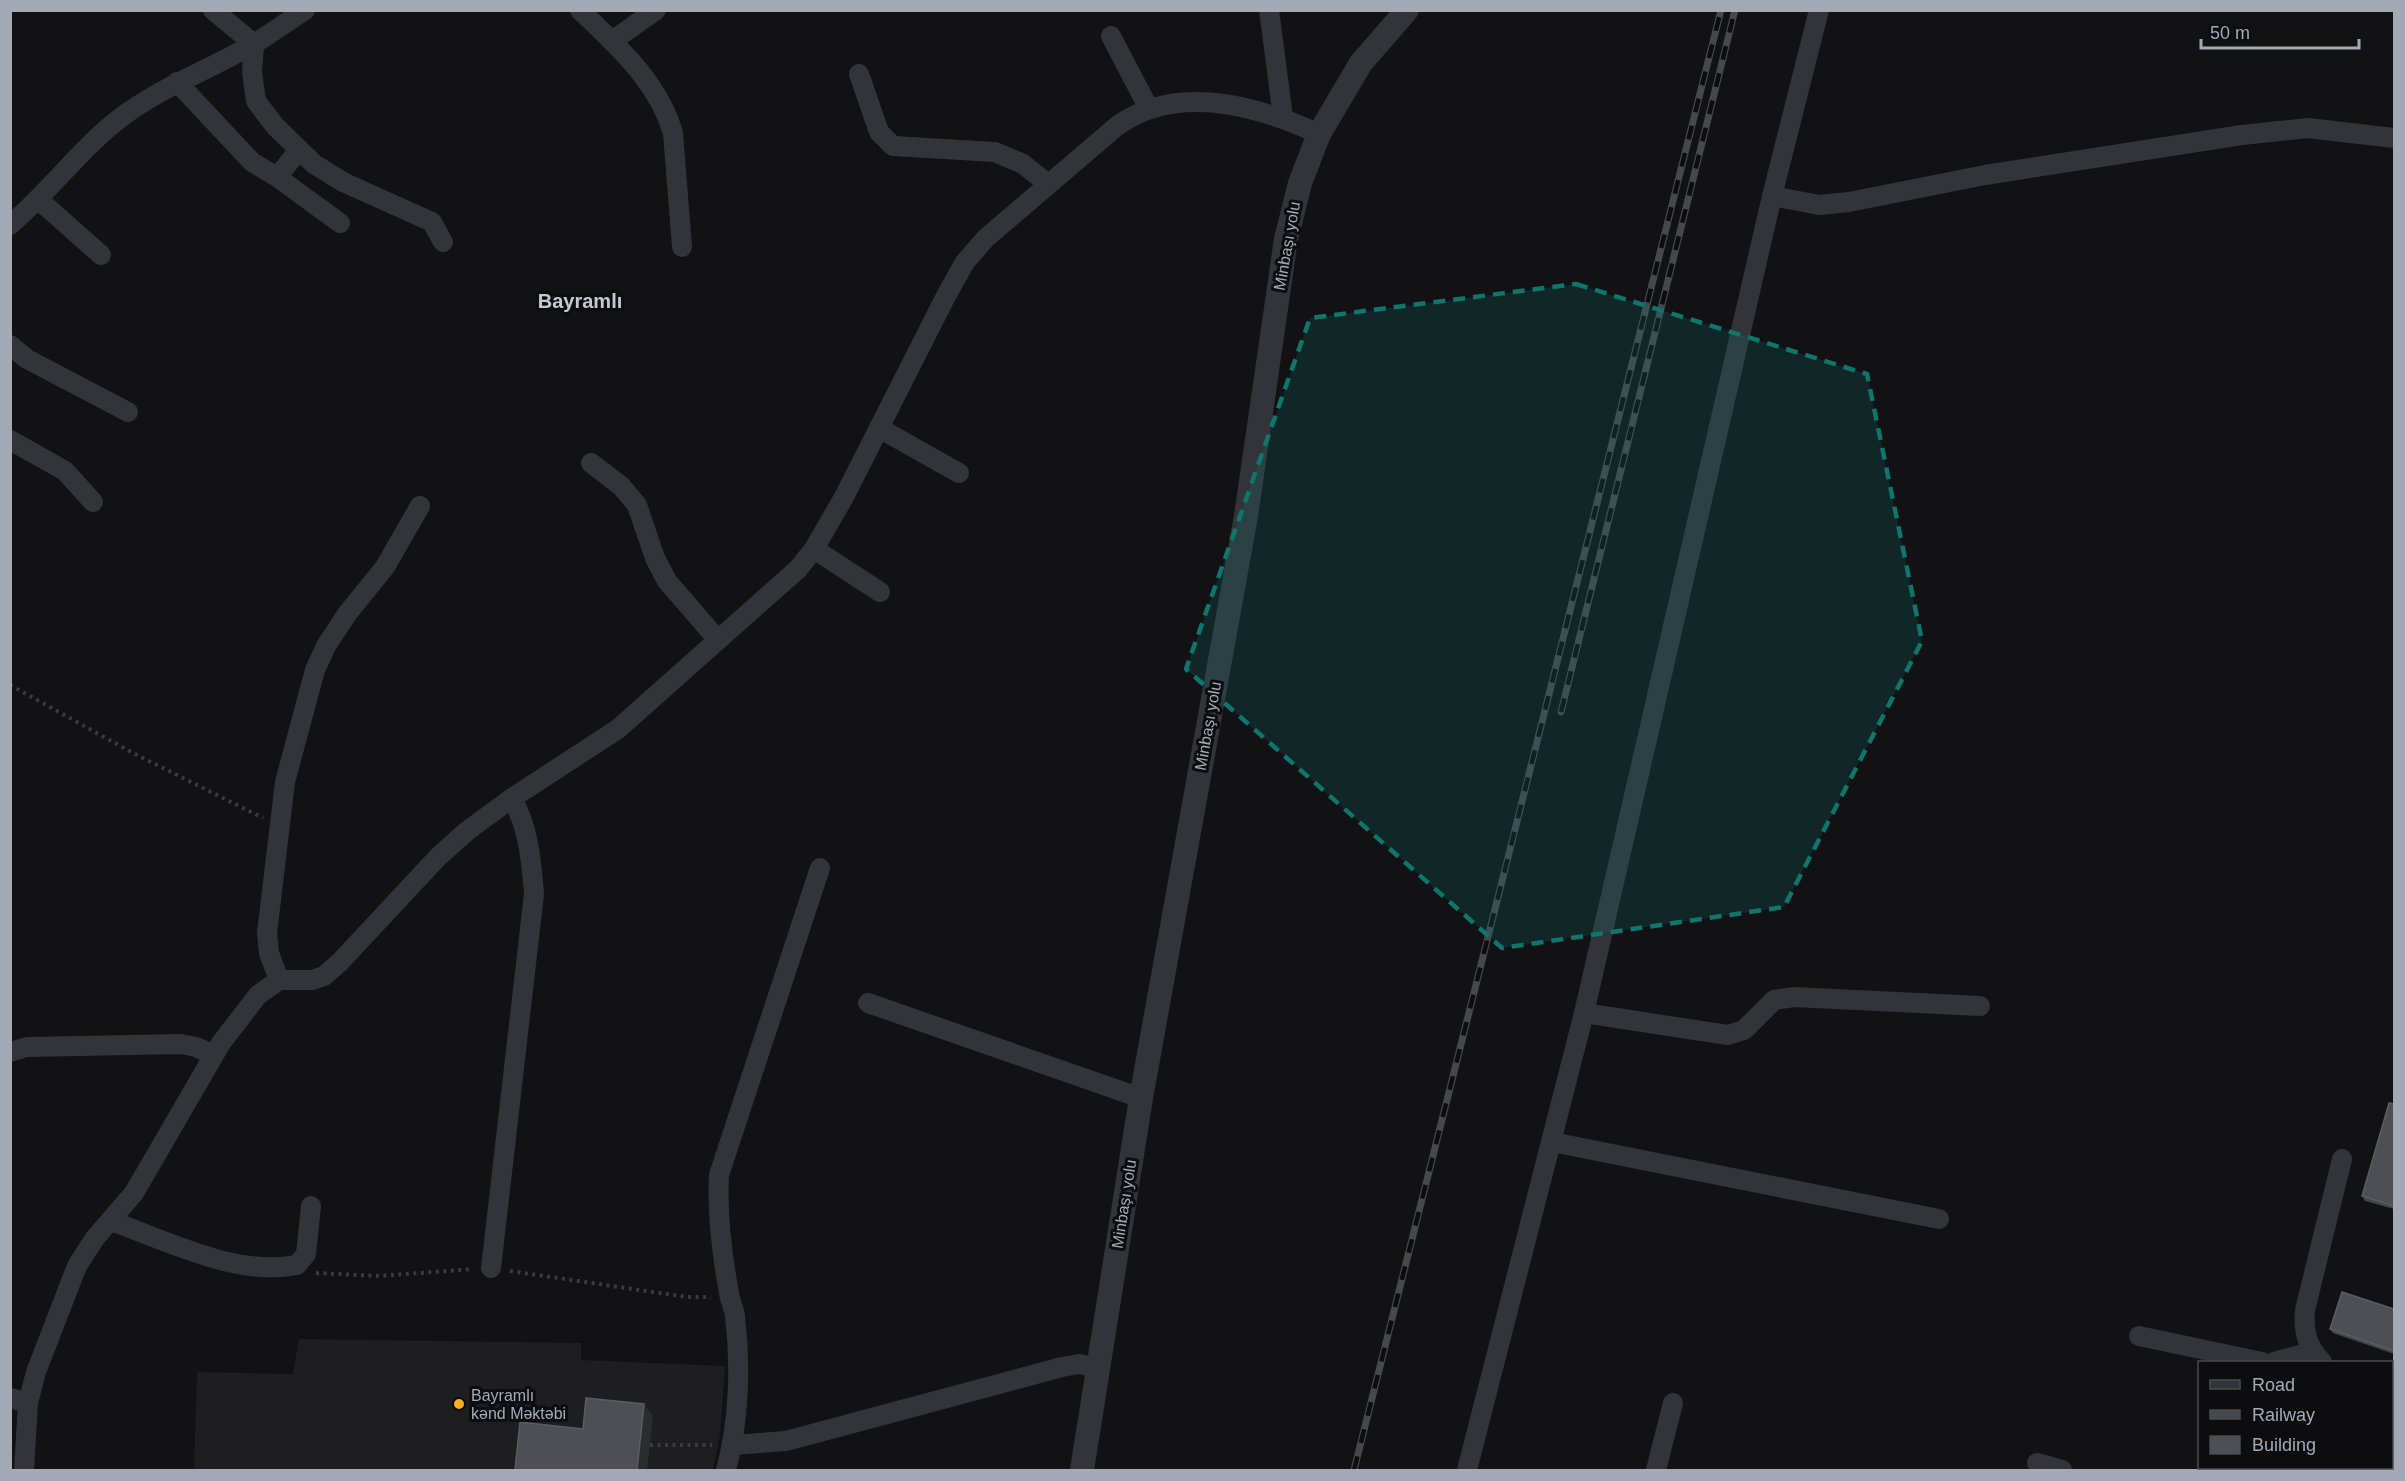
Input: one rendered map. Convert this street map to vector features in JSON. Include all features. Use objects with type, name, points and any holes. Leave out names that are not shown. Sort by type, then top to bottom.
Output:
[{"type":"street","points":[[213,10],[254,44]]},
{"type":"street","points":[[10,225],[39,200],[101,134],[120,118],[177,82],[254,44],[304,10]]},
{"type":"street","points":[[579,10],[627,55],[660,100],[668,116],[673,132],[682,247]]},
{"type":"street","points":[[612,41],[656,10]]},
{"type":"street","points":[[1269,10],[1283,117]]},
{"type":"street","name":"Minbaşı yolu","points":[[1082,1470],[1140,1098],[1246,516],[1286,239],[1300,183],[1319,134],[1361,63],[1407,10]]},
{"type":"street","points":[[1467,1470],[1584,1013],[1772,196],[1820,10]]},
{"type":"street","points":[[1111,36],[1149,109]]},
{"type":"street","points":[[254,44],[252,72],[256,101],[275,126],[314,164],[343,182],[432,222],[443,242]]},
{"type":"street","points":[[859,74],[879,132],[893,146],[995,152],[1023,164],[1048,184]]},
{"type":"street","points":[[177,82],[252,162],[277,177],[340,223]]},
{"type":"street","points":[[24,1470],[19,1400],[36,1372],[77,1266],[134,1193],[214,1055],[258,994],[279,980],[312,980],[324,976],[340,962],[438,857],[467,831],[512,798],[618,729],[782,586],[814,549],[965,262],[986,238],[1117,126],[1133,115],[1149,109],[1166,104],[1209,103],[1259,110],[1283,117],[1319,134]]},
{"type":"street","points":[[1772,196],[1819,205],[1849,202],[1985,175],[2242,135],[2308,128],[2394,138]]},
{"type":"street","points":[[277,177],[299,150]]},
{"type":"street","points":[[39,200],[101,255]]},
{"type":"street","points":[[10,345],[27,359],[128,412]]},
{"type":"street","points":[[879,428],[959,473]]},
{"type":"street","points":[[10,440],[65,471],[93,502]]},
{"type":"street","points":[[591,463],[621,486],[637,505],[655,558],[667,581],[718,640]]},
{"type":"street","points":[[279,980],[269,953],[267,933],[285,782],[315,670],[326,646],[347,614],[386,567],[420,507]]},
{"type":"street","points":[[814,549],[880,592]]},
{"type":"street","points":[[491,1268],[534,894],[529,836],[523,817],[512,798]]},
{"type":"street","points":[[726,1470],[733,1445],[737,1354],[734,1314],[729,1294],[717,1204],[719,1175],[820,868]]},
{"type":"street","points":[[1584,1013],[1728,1035],[1744,1030],[1774,1000],[1794,997],[1980,1006]]},
{"type":"street","points":[[868,1003],[1140,1098]]},
{"type":"street","points":[[10,1052],[27,1047],[181,1044],[196,1047],[214,1055]]},
{"type":"street","points":[[1552,1142],[1939,1218]]},
{"type":"street","points":[[2282,1361],[2316,1357],[2304,1327],[2305,1310],[2342,1159]]},
{"type":"street","points":[[111,1221],[219,1259],[283,1268],[297,1265],[306,1254],[311,1206]]},
{"type":"street","points":[[2139,1336],[2257,1361]]},
{"type":"street","points":[[733,1445],[786,1441],[1062,1366],[1079,1364],[1099,1368]]},
{"type":"street","points":[[1656,1470],[1673,1403]]},
{"type":"street","points":[[2037,1463],[2062,1470]]},
{"type":"path","points":[[10,685],[133,753],[256,816],[281,822]]},
{"type":"path","points":[[297,1265],[312,1273],[379,1276],[491,1268],[687,1297],[729,1294]]},
{"type":"path","points":[[650,1445],[733,1445]]},
{"type":"highlighted area","points":[[1576,284],[1867,374],[1922,641],[1784,907],[1502,948],[1186,669],[1310,318]]},
{"type":"shaded area","name":"Bayramlı kənd Məktəbi","points":[[299,1339],[581,1343],[581,1360],[725,1366],[720,1435],[713,1470],[194,1470],[197,1372],[293,1374]]},
{"type":"building","points":[[2389,1103],[2394,1104],[2394,1206],[2362,1196]]},
{"type":"building","points":[[2342,1292],[2394,1309],[2394,1351],[2330,1329]]},
{"type":"building","points":[[586,1398],[644,1404],[637,1470],[515,1470],[520,1422],[583,1429]]},
{"type":"railway","points":[[1354,1470],[1721,10]]},
{"type":"railway","points":[[1561,712],[1735,10]]},
{"type":"place","name":"Bayramlı kənd Məktəbi","points":[[459,1404]]},
{"type":"district","name":"Bayramlı","points":[[580,301]]}]
